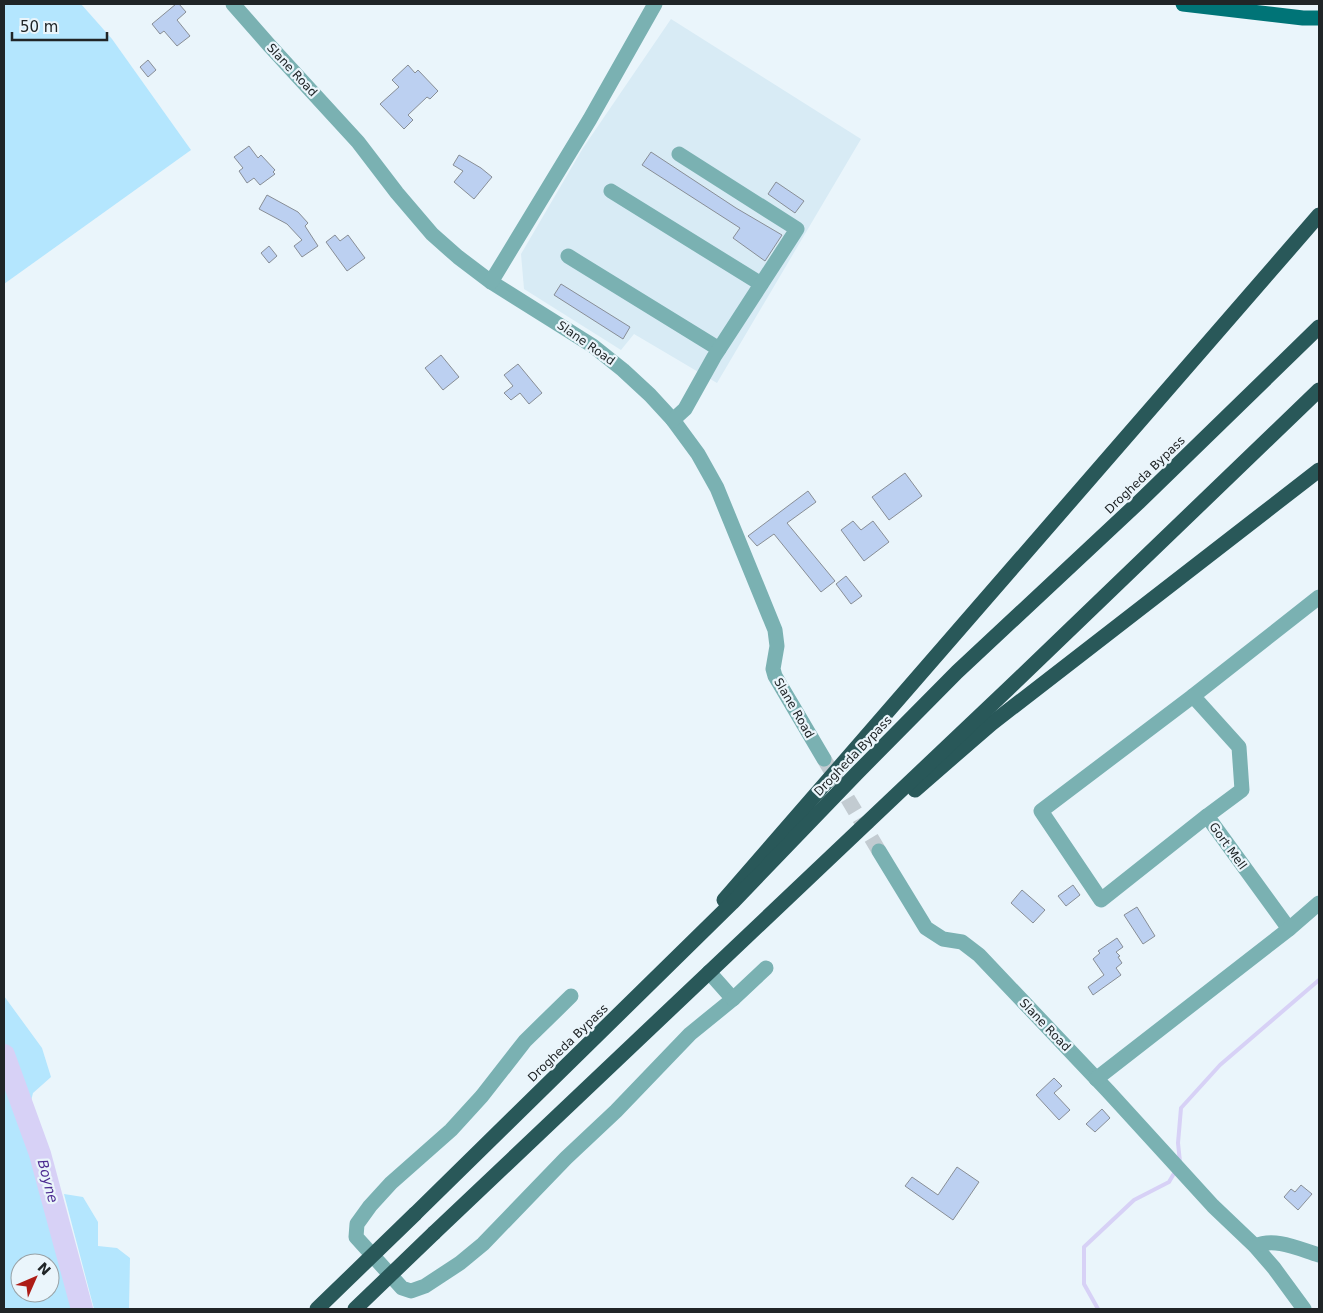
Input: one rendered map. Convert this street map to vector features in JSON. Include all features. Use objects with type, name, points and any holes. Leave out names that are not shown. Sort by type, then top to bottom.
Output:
[{"type":"highway","points":[[684,950],[740,880],[1319,215]]},
{"type":"highway","name":"Drogheda Bypass","points":[[317,1309],[763,872],[857,773],[958,672],[1139,502],[1319,327]]},
{"type":"highway","points":[[355,1309],[1319,390]]},
{"type":"highway","points":[[800,886],[873,829],[992,724],[1319,470]]},
{"type":"main road","points":[[1184,4],[1303,18],[1319,18]]},
{"type":"main road","points":[[1303,18],[1319,23]]},
{"type":"street","name":"Slane Road","points":[[234,4],[358,142],[397,193],[432,234],[491,282],[593,346],[637,383],[673,420],[698,454],[717,488],[775,630],[777,646],[773,669],[775,676],[824,758]]},
{"type":"street","points":[[491,282],[590,119],[655,4]]},
{"type":"street","points":[[673,420],[685,409],[719,349],[797,229],[679,154]]},
{"type":"street","points":[[611,191],[761,284]]},
{"type":"street","points":[[568,256],[719,349]]},
{"type":"street","points":[[1207,816],[1101,900],[1041,811],[1193,696],[1319,597]]},
{"type":"street","name":"Gort Mell","points":[[1193,696],[1239,747],[1242,790],[1207,816],[1289,929]]},
{"type":"street","name":"Slane Road","points":[[878,851],[926,928],[943,939],[962,942],[979,955],[1213,1206],[1255,1246],[1304,1309]]},
{"type":"street","points":[[1096,1079],[1289,929],[1319,903]]},
{"type":"street","points":[[571,996],[525,1042],[458,1123],[391,1182],[357,1224],[356,1237],[402,1288],[411,1291],[425,1286],[460,1263],[483,1244],[690,1034],[766,968]]},
{"type":"street","points":[[709,972],[732,999]]},
{"type":"street","points":[[1255,1246],[1261,1243],[1280,1243],[1319,1255]]},
{"type":"shaded area","points":[[4,4],[81,4],[112,39],[191,150],[4,284]]},
{"type":"shaded area","points":[[671,19],[861,139],[717,383],[634,334],[621,350],[524,289],[521,254],[583,148]]},
{"type":"shaded area","points":[[4,996],[42,1048],[51,1077],[33,1093],[23,1133],[64,1213],[78,1309],[4,1309]]},
{"type":"shaded area","points":[[64,1194],[83,1197],[98,1222],[98,1246],[117,1248],[130,1258],[129,1309],[94,1309]]},
{"type":"building","points":[[176,4],[179,4],[186,12],[177,20],[190,36],[177,46],[164,31],[160,34],[152,24]]},
{"type":"building","points":[[148,60],[156,70],[148,77],[140,67]]},
{"type":"building","points":[[408,65],[415,73],[418,70],[438,91],[430,99],[427,97],[408,115],[413,120],[404,129],[380,104],[399,87],[392,80]]},
{"type":"building","points":[[249,146],[258,158],[261,155],[275,170],[273,172],[275,174],[260,185],[254,178],[247,183],[239,171],[243,168],[234,157]]},
{"type":"building","points":[[651,152],[736,208],[782,235],[765,261],[733,238],[740,228],[642,165]]},
{"type":"building","points":[[459,155],[492,177],[474,199],[454,182],[463,171],[453,165]]},
{"type":"building","points":[[776,182],[804,201],[795,213],[768,194]]},
{"type":"building","points":[[267,195],[298,212],[308,223],[305,226],[318,246],[302,257],[294,246],[302,240],[287,224],[259,209]]},
{"type":"building","points":[[335,235],[340,241],[348,235],[365,258],[347,271],[326,242]]},
{"type":"building","points":[[269,246],[277,256],[269,263],[261,253]]},
{"type":"building","points":[[561,284],[630,327],[623,339],[554,295]]},
{"type":"building","points":[[441,355],[459,377],[443,390],[425,368]]},
{"type":"building","points":[[518,364],[542,393],[529,404],[520,393],[511,400],[504,393],[513,386],[504,375]]},
{"type":"building","points":[[905,473],[922,496],[889,520],[872,497]]},
{"type":"building","points":[[808,491],[816,502],[787,523],[835,581],[821,592],[774,534],[757,546],[748,536]]},
{"type":"building","points":[[853,521],[861,530],[873,521],[889,542],[864,561],[841,530]]},
{"type":"building","points":[[846,576],[862,596],[851,604],[836,584]]},
{"type":"building","points":[[1073,885],[1080,895],[1066,906],[1058,896]]},
{"type":"building","points":[[1022,890],[1045,910],[1033,923],[1011,903]]},
{"type":"building","points":[[1137,907],[1155,936],[1143,944],[1124,915]]},
{"type":"building","points":[[1117,938],[1123,947],[1116,952],[1120,956],[1118,957],[1122,963],[1116,968],[1121,975],[1093,995],[1088,987],[1104,975],[1093,959],[1100,953],[1098,951]]},
{"type":"building","points":[[1054,1078],[1062,1086],[1054,1093],[1070,1110],[1059,1120],[1036,1095]]},
{"type":"building","points":[[1102,1109],[1110,1118],[1095,1132],[1086,1124]]},
{"type":"building","points":[[957,1167],[979,1182],[953,1220],[905,1186],[912,1177],[938,1195]]},
{"type":"building","points":[[1301,1185],[1312,1194],[1298,1210],[1284,1197],[1291,1189],[1295,1192]]},
{"type":"waterway","points":[[1180,1162],[1178,1143],[1181,1108],[1220,1065],[1319,980]]},
{"type":"waterway","name":"Boyne","points":[[4,1055],[40,1154],[82,1309]]},
{"type":"waterway","points":[[1098,1309],[1084,1284],[1084,1247],[1134,1200],[1169,1182],[1176,1170]]},
{"type":"tunnel","points":[[824,759],[879,851]]}]
